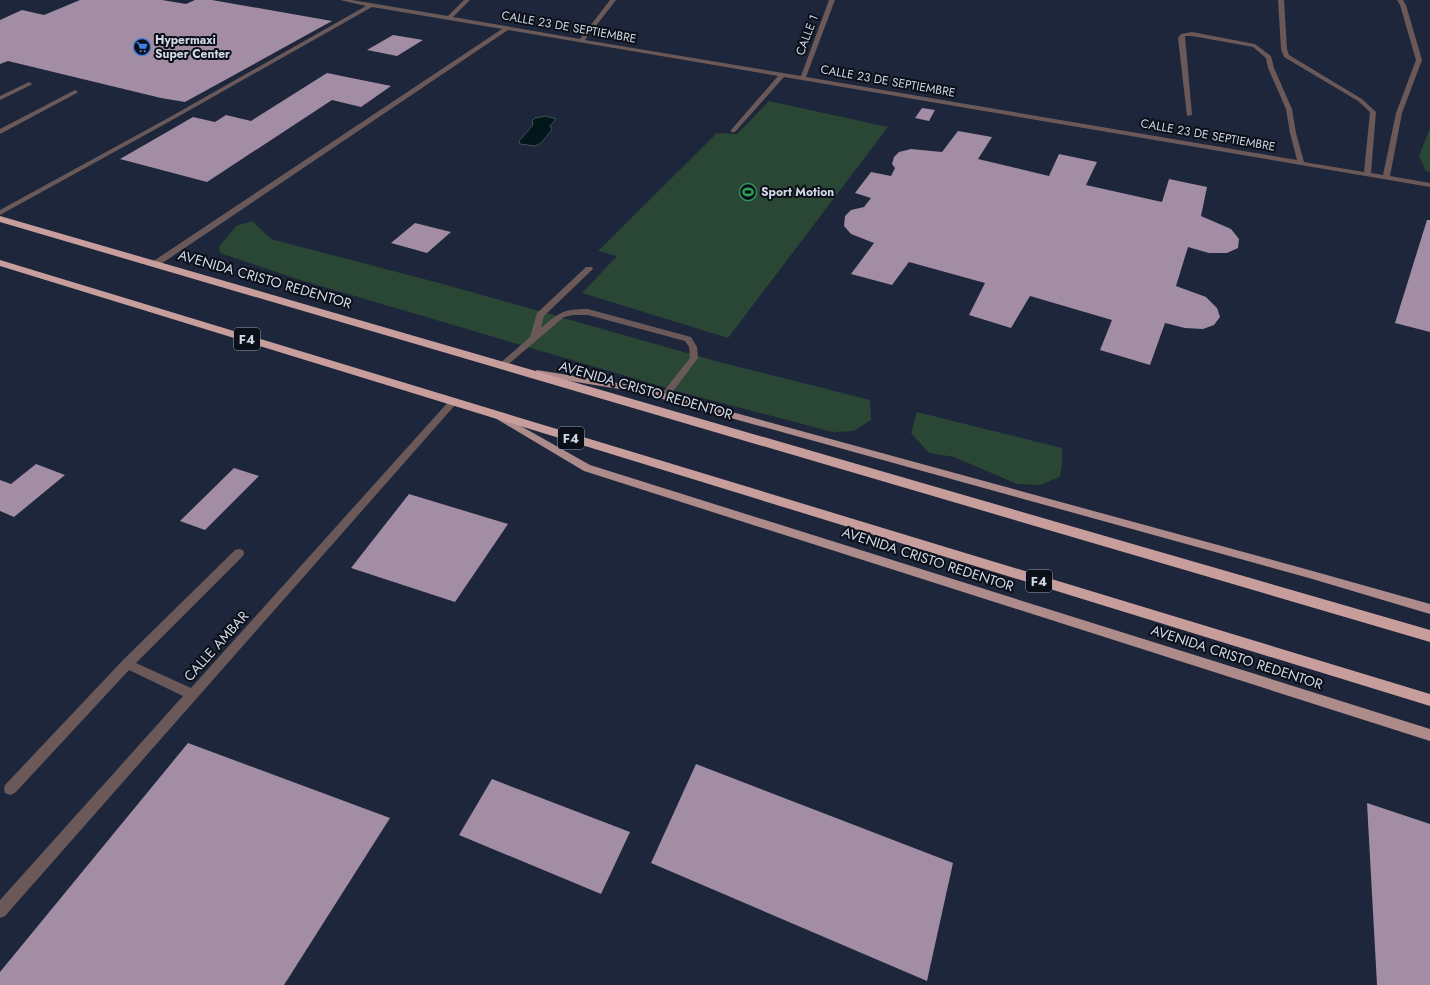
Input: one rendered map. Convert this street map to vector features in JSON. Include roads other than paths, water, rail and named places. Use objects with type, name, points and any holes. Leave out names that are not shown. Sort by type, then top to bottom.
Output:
[{"type":"highway","name":"AVENIDA CRISTO REDENTOR","points":[[0,219],[1430,636]]},
{"type":"highway","name":"AVENIDA CRISTO REDENTOR","points":[[0,263],[1430,700]]},
{"type":"main road","name":"AVENIDA CRISTO REDENTOR","points":[[521,371],[637,389],[665,396],[1430,609]]},
{"type":"main road","name":"AVENIDA CRISTO REDENTOR","points":[[494,414],[587,468],[1430,735]]},
{"type":"street","name":"CALLE 23 DE SEPTIEMBRE","points":[[343,0],[1430,185]]},
{"type":"street","points":[[449,18],[467,0]]},
{"type":"street","points":[[581,41],[613,0]]},
{"type":"street","name":"CALLE 1","points":[[803,78],[832,0]]},
{"type":"street","points":[[1281,0],[1284,49],[1286,56],[1360,100],[1373,112],[1367,174]]},
{"type":"street","points":[[1386,178],[1399,113],[1419,60],[1403,5],[1400,0]]},
{"type":"street","points":[[0,213],[172,118],[371,5]]},
{"type":"street","points":[[155,264],[507,28]]},
{"type":"street","points":[[1189,115],[1181,38],[1183,35],[1192,34],[1255,46],[1269,57],[1271,68],[1289,109],[1293,133],[1301,162]]},
{"type":"street","points":[[733,131],[782,75]]},
{"type":"street","points":[[0,98],[29,84]]},
{"type":"street","points":[[0,132],[75,92]]},
{"type":"street","points":[[534,338],[540,315],[589,269]]},
{"type":"street","points":[[502,365],[561,315],[573,312],[588,312],[688,339],[693,348],[694,358],[665,396]]},
{"type":"street","name":"CALLE AMBAR","points":[[0,911],[453,402]]},
{"type":"street","points":[[10,789],[127,664],[239,553]]},
{"type":"street","points":[[127,664],[193,695]]},
{"type":"place","name":"Hypermaxi Super Center","points":[[142,47]]},
{"type":"place","name":"Sport Motion","points":[[748,192]]}]
